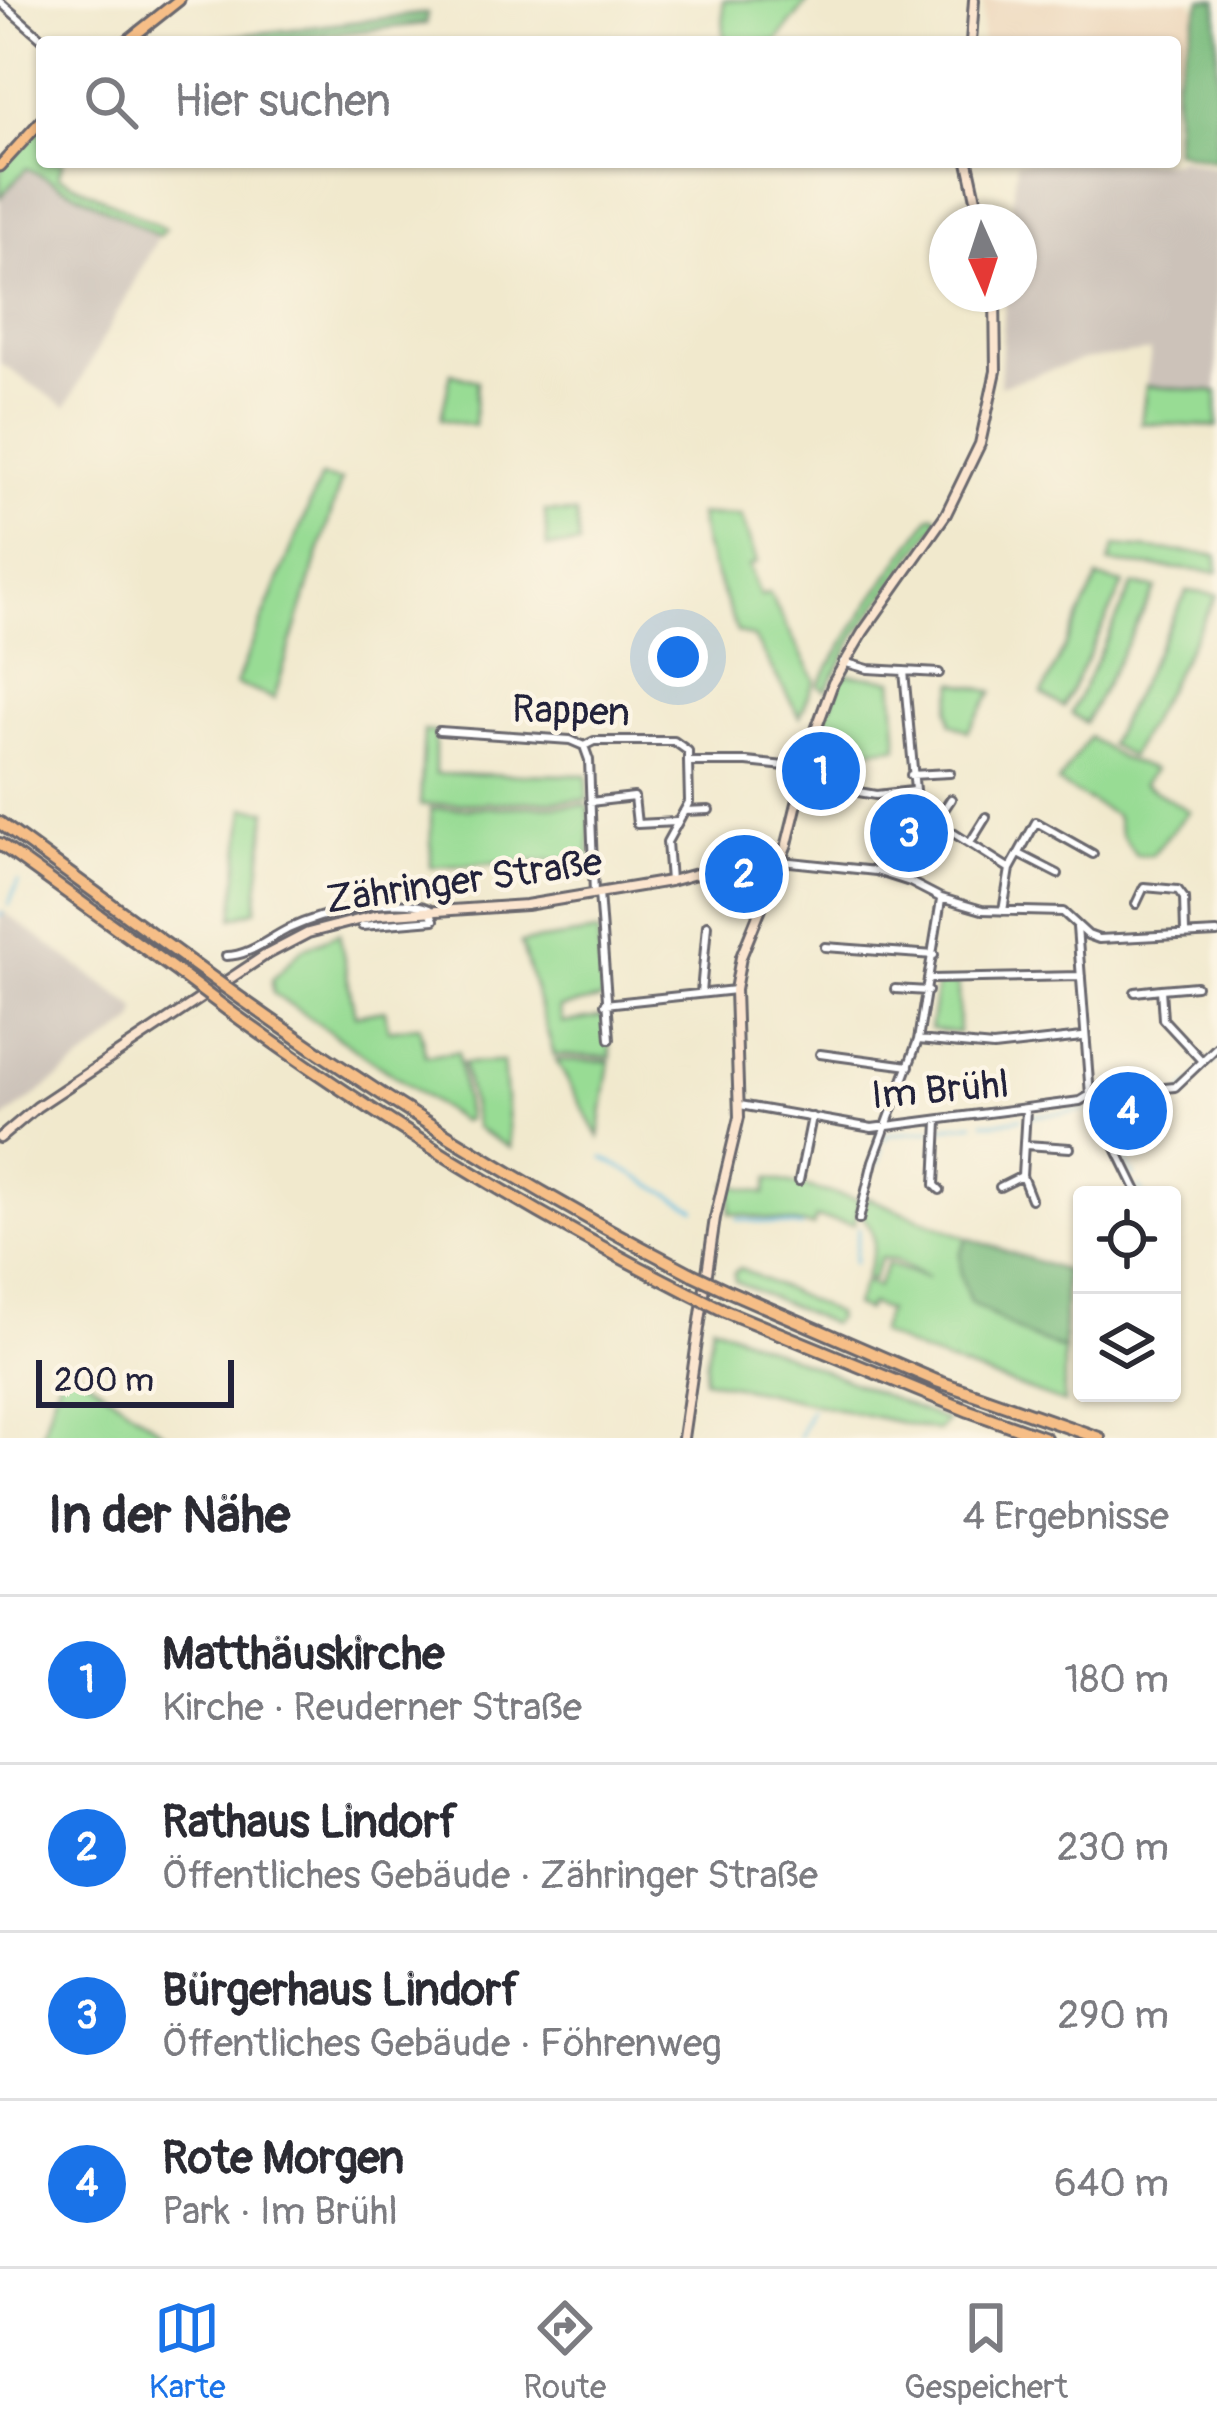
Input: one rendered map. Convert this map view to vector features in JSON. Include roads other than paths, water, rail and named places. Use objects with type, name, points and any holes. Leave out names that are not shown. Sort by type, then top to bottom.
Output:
[{"type":"highway","points":[[0,823],[243,1000],[481,1158],[726,1290],[937,1381],[1099,1438]]},
{"type":"highway","points":[[0,844],[228,1010],[489,1186],[725,1311],[1045,1438]]},
{"type":"main road","points":[[134,36],[179,0]]},
{"type":"main road","points":[[0,166],[36,127]]},
{"type":"street","points":[[971,36],[974,0]]},
{"type":"street","points":[[0,2],[39,36]]},
{"type":"street","points":[[969,168],[977,204]]},
{"type":"street","points":[[683,1438],[719,1194],[740,1105],[735,990],[751,928],[781,861],[826,698],[843,662],[939,527],[975,455],[996,371],[995,312]]},
{"type":"street","points":[[843,662],[868,670],[939,674]]},
{"type":"street","points":[[904,671],[912,791],[921,810],[1010,869]]},
{"type":"street","name":"Rappen","points":[[440,731],[570,740],[584,746],[594,741],[674,741],[688,751],[688,762]]},
{"type":"street","points":[[584,746],[610,1039]]},
{"type":"street","points":[[670,881],[667,842],[689,802],[688,762],[805,769]]},
{"type":"street","points":[[911,776],[950,772]]},
{"type":"street","points":[[853,791],[876,795],[912,791]]},
{"type":"street","points":[[590,802],[634,797],[637,824],[676,822]]},
{"type":"street","points":[[936,822],[951,799]]},
{"type":"street","points":[[684,812],[709,810]]},
{"type":"street","points":[[970,843],[986,818]]},
{"type":"street","points":[[1003,911],[1010,869],[1036,822],[1093,854]]},
{"type":"street","points":[[1019,854],[1058,874]]},
{"type":"street","points":[[781,861],[876,871],[965,907],[1056,911],[1099,939],[1217,933]]},
{"type":"street","name":"Zähringer Straße","points":[[0,1138],[37,1107],[264,956],[308,932],[377,915],[432,914],[596,894],[733,864],[781,861]]},
{"type":"street","points":[[1136,904],[1144,887],[1178,890],[1184,898],[1185,932]]},
{"type":"street","points":[[859,1220],[884,1127],[918,1040],[941,898]]},
{"type":"street","points":[[226,956],[242,955],[296,926],[354,909],[416,904],[434,920],[362,926]]},
{"type":"street","points":[[1077,924],[1090,1095],[1135,1186]]},
{"type":"street","points":[[701,993],[707,925]]},
{"type":"street","points":[[825,947],[934,956]]},
{"type":"street","points":[[931,979],[1081,976]]},
{"type":"street","points":[[1135,992],[1196,986]]},
{"type":"street","points":[[896,988],[929,991]]},
{"type":"street","points":[[1161,989],[1163,1019],[1202,1061]]},
{"type":"street","points":[[605,1004],[735,990]]},
{"type":"street","points":[[918,1040],[993,1047],[1083,1037]]},
{"type":"street","name":"Im Brühl","points":[[740,1105],[884,1127],[1026,1110],[1081,1101],[1090,1095],[1175,1087],[1217,1047]]},
{"type":"street","points":[[820,1054],[909,1066]]},
{"type":"street","points":[[1144,1090],[1147,1131]]},
{"type":"street","points":[[1026,1110],[1022,1176],[1031,1199]]},
{"type":"street","points":[[799,1181],[812,1118]]},
{"type":"street","points":[[938,1120],[935,1185],[940,1190]]},
{"type":"street","points":[[1024,1145],[1070,1148]]},
{"type":"street","points":[[1000,1186],[1022,1176]]},
{"type":"waterway","points":[[9,905],[18,882]]},
{"type":"waterway","points":[[0,916],[3,913]]},
{"type":"waterway","points":[[1210,1064],[1217,1060]]},
{"type":"waterway","points":[[1197,1077],[1204,1070]]},
{"type":"waterway","points":[[1181,1094],[1191,1083]]},
{"type":"waterway","points":[[1149,1097],[1173,1096]]},
{"type":"waterway","points":[[1100,1106],[1138,1098]]},
{"type":"waterway","points":[[1106,1104],[1118,1123],[1113,1134],[1118,1143]]},
{"type":"waterway","points":[[1030,1116],[1091,1110]]},
{"type":"waterway","points":[[984,1122],[1021,1118]]},
{"type":"waterway","points":[[941,1128],[974,1123]]},
{"type":"waterway","points":[[885,1140],[887,1135],[932,1130]]},
{"type":"waterway","points":[[878,1164],[882,1149]]},
{"type":"waterway","points":[[1121,1151],[1134,1176]]},
{"type":"waterway","points":[[604,1158],[695,1209]]},
{"type":"waterway","points":[[737,1219],[801,1227]]},
{"type":"waterway","points":[[854,1263],[859,1228]]},
{"type":"waterway","points":[[799,1438],[810,1410]]},
{"type":"place","name":"Matthäuskirche","points":[[821,771]]},
{"type":"place","name":"Bürgerhaus Lindorf","points":[[909,833]]},
{"type":"place","name":"Rathaus Lindorf","points":[[744,874]]},
{"type":"place","name":"Rote Morgen","points":[[1128,1111]]}]
